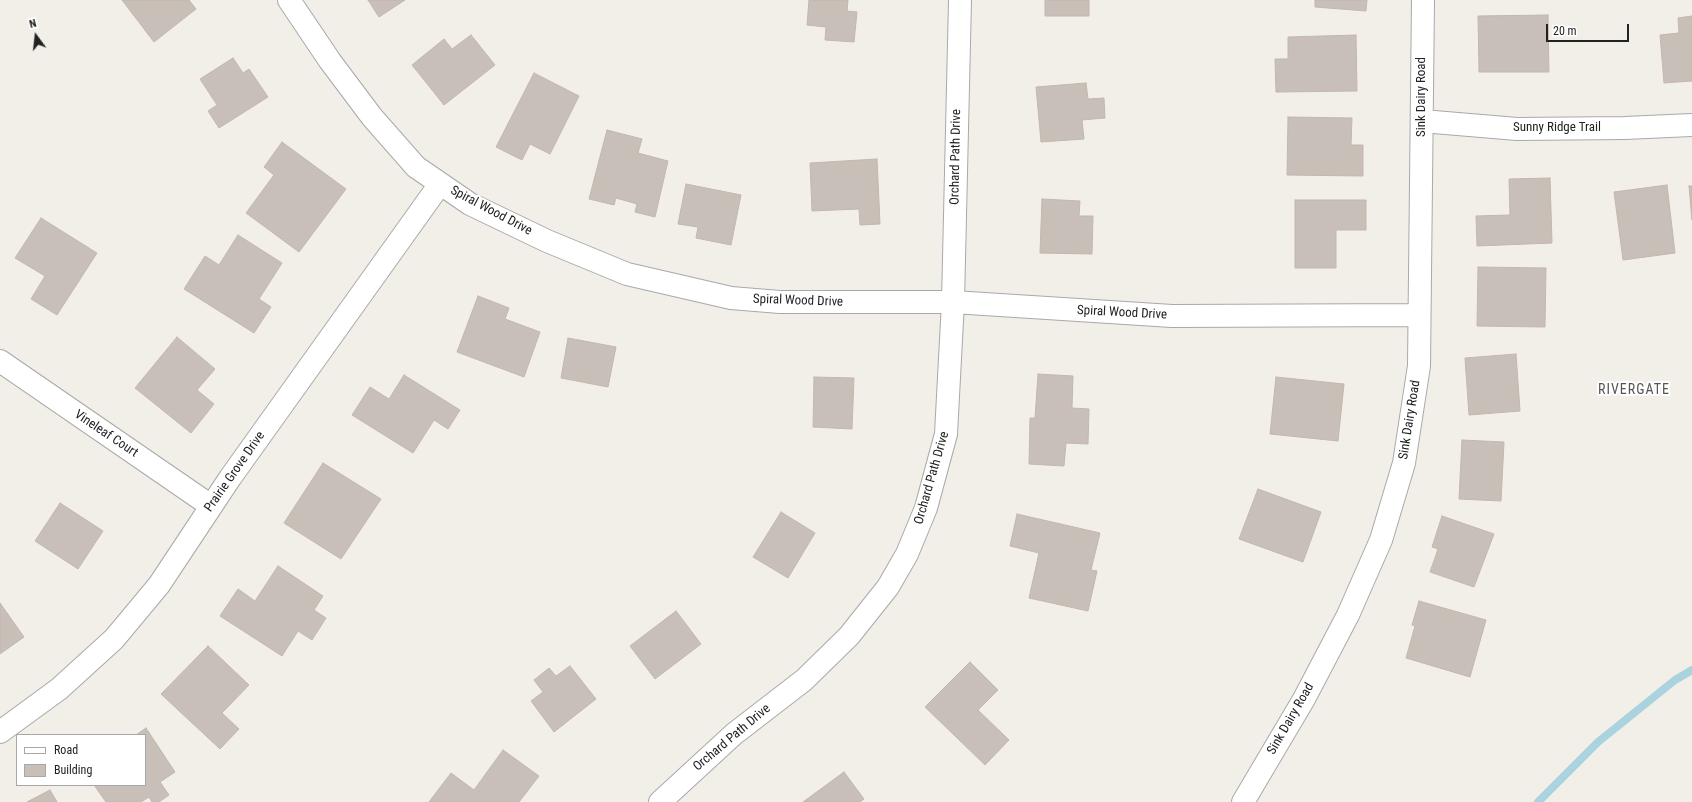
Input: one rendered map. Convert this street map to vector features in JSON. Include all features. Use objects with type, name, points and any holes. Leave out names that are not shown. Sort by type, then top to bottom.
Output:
[{"type":"street","name":"Spiral Wood Drive","points":[[289,0],[330,61],[372,117],[416,167],[470,204],[547,241],[627,274],[731,298],[780,302],[953,302],[1172,316],[1419,315]]},
{"type":"street","name":"Orchard Path Drive","points":[[660,802],[734,734],[804,680],[849,636],[888,587],[907,554],[926,508],[946,434],[953,302],[960,0]]},
{"type":"street","name":"Sink Dairy Road","points":[[1243,802],[1304,699],[1348,615],[1381,540],[1404,463],[1419,366],[1423,0]]},
{"type":"street","name":"Sunny Ridge Trail","points":[[1422,121],[1517,129],[1625,128],[1692,125]]},
{"type":"street","name":"Prairie Grove Drive","points":[[0,732],[59,689],[114,639],[158,585],[212,506],[440,184]]},
{"type":"street","name":"Vineleaf Court","points":[[0,361],[212,506]]},
{"type":"building","points":[[122,0],[189,0],[196,9],[154,42]]},
{"type":"building","points":[[368,0],[405,0],[379,17]]},
{"type":"building","points":[[809,0],[848,0],[847,11],[857,12],[854,42],[825,40],[826,27],[807,25]]},
{"type":"building","points":[[1045,0],[1089,0],[1089,16],[1045,16]]},
{"type":"building","points":[[1315,0],[1367,0],[1366,11],[1315,7]]},
{"type":"building","points":[[1548,15],[1549,72],[1479,72],[1478,16]]},
{"type":"building","points":[[1692,16],[1692,81],[1664,83],[1660,35],[1679,33],[1678,18]]},
{"type":"building","points":[[471,35],[495,65],[444,105],[412,65],[444,39],[452,49]]},
{"type":"building","points":[[1356,35],[1357,91],[1276,92],[1275,59],[1288,59],[1288,37]]},
{"type":"building","points":[[233,58],[243,73],[249,69],[268,97],[219,128],[208,111],[217,105],[200,79]]},
{"type":"building","points":[[534,73],[579,96],[550,154],[530,144],[522,160],[496,147]]},
{"type":"building","points":[[1086,83],[1088,99],[1104,98],[1105,118],[1082,120],[1084,139],[1041,142],[1036,87]]},
{"type":"building","points":[[1288,117],[1352,118],[1351,145],[1363,145],[1363,176],[1287,175]]},
{"type":"building","points":[[607,130],[642,139],[638,153],[668,161],[655,217],[635,212],[637,204],[616,198],[614,205],[589,199]]},
{"type":"building","points":[[282,142],[346,189],[299,252],[246,213],[274,175],[264,167]]},
{"type":"building","points":[[877,159],[880,224],[860,225],[859,209],[812,211],[810,163]]},
{"type":"building","points":[[1550,178],[1552,243],[1477,246],[1476,216],[1510,215],[1509,179]]},
{"type":"building","points":[[686,184],[741,195],[731,245],[696,238],[698,227],[678,224]]},
{"type":"building","points":[[1667,185],[1675,253],[1623,260],[1614,192]]},
{"type":"building","points":[[1689,186],[1692,186],[1692,220]]},
{"type":"building","points":[[1042,199],[1080,201],[1079,216],[1093,216],[1092,254],[1040,253]]},
{"type":"building","points":[[1295,200],[1366,200],[1366,230],[1336,230],[1336,268],[1295,268]]},
{"type":"building","points":[[41,218],[97,253],[57,315],[31,299],[45,276],[15,258]]},
{"type":"building","points":[[238,235],[282,263],[259,299],[271,307],[254,333],[184,289],[205,256],[219,265]]},
{"type":"building","points":[[1478,267],[1546,268],[1545,327],[1477,326]]},
{"type":"building","points":[[478,296],[509,308],[505,319],[540,332],[524,377],[457,352]]},
{"type":"building","points":[[177,337],[215,369],[197,390],[214,404],[191,433],[135,388]]},
{"type":"building","points":[[568,338],[616,347],[608,387],[561,378]]},
{"type":"building","points":[[1516,354],[1520,411],[1469,415],[1465,358]]},
{"type":"building","points":[[1038,374],[1073,376],[1072,408],[1089,409],[1088,444],[1066,443],[1064,466],[1029,464],[1030,418],[1035,418]]},
{"type":"building","points":[[404,375],[460,410],[448,429],[434,420],[413,453],[352,415],[370,387],[389,399]]},
{"type":"building","points":[[814,377],[854,378],[852,429],[813,427]]},
{"type":"building","points":[[1276,377],[1344,384],[1338,441],[1270,434]]},
{"type":"building","points":[[1462,440],[1504,442],[1501,501],[1459,499]]},
{"type":"building","points":[[323,463],[381,499],[341,559],[284,523]]},
{"type":"building","points":[[1258,489],[1321,512],[1303,562],[1239,539]]},
{"type":"building","points":[[60,503],[103,531],[78,569],[35,541]]},
{"type":"building","points":[[781,512],[815,533],[788,578],[753,557]]},
{"type":"building","points":[[1017,514],[1100,533],[1091,570],[1097,571],[1088,611],[1029,598],[1039,553],[1010,546]]},
{"type":"building","points":[[1442,516],[1494,534],[1474,587],[1430,572],[1438,549],[1432,547]]},
{"type":"building","points":[[278,566],[323,596],[314,610],[326,618],[312,640],[298,631],[282,656],[220,616],[238,589],[255,601]]},
{"type":"building","points":[[1419,601],[1486,620],[1470,677],[1406,658],[1415,626],[1412,625]]},
{"type":"building","points":[[0,603],[24,637],[0,654]]},
{"type":"building","points":[[676,611],[701,644],[655,679],[630,646]]},
{"type":"building","points":[[208,646],[249,685],[222,713],[239,729],[220,749],[161,694]]},
{"type":"building","points":[[970,662],[998,690],[978,710],[1009,740],[985,765],[925,707]]},
{"type":"building","points":[[570,666],[596,699],[554,732],[531,701],[543,692],[534,680],[549,668],[556,676]]},
{"type":"building","points":[[146,728],[175,772],[160,782],[169,795],[159,802],[152,802],[149,797],[141,802],[106,802],[95,786],[146,786],[146,734],[137,734]]},
{"type":"building","points":[[503,750],[539,776],[519,802],[429,802],[451,773],[474,790]]},
{"type":"building","points":[[844,772],[864,799],[860,802],[803,802]]},
{"type":"building","points":[[50,790],[57,802],[27,802]]},
{"type":"waterway","points":[[1538,802],[1598,742],[1675,680],[1692,670]]},
{"type":"district","name":"RIVERGATE","points":[[1634,390]]}]
